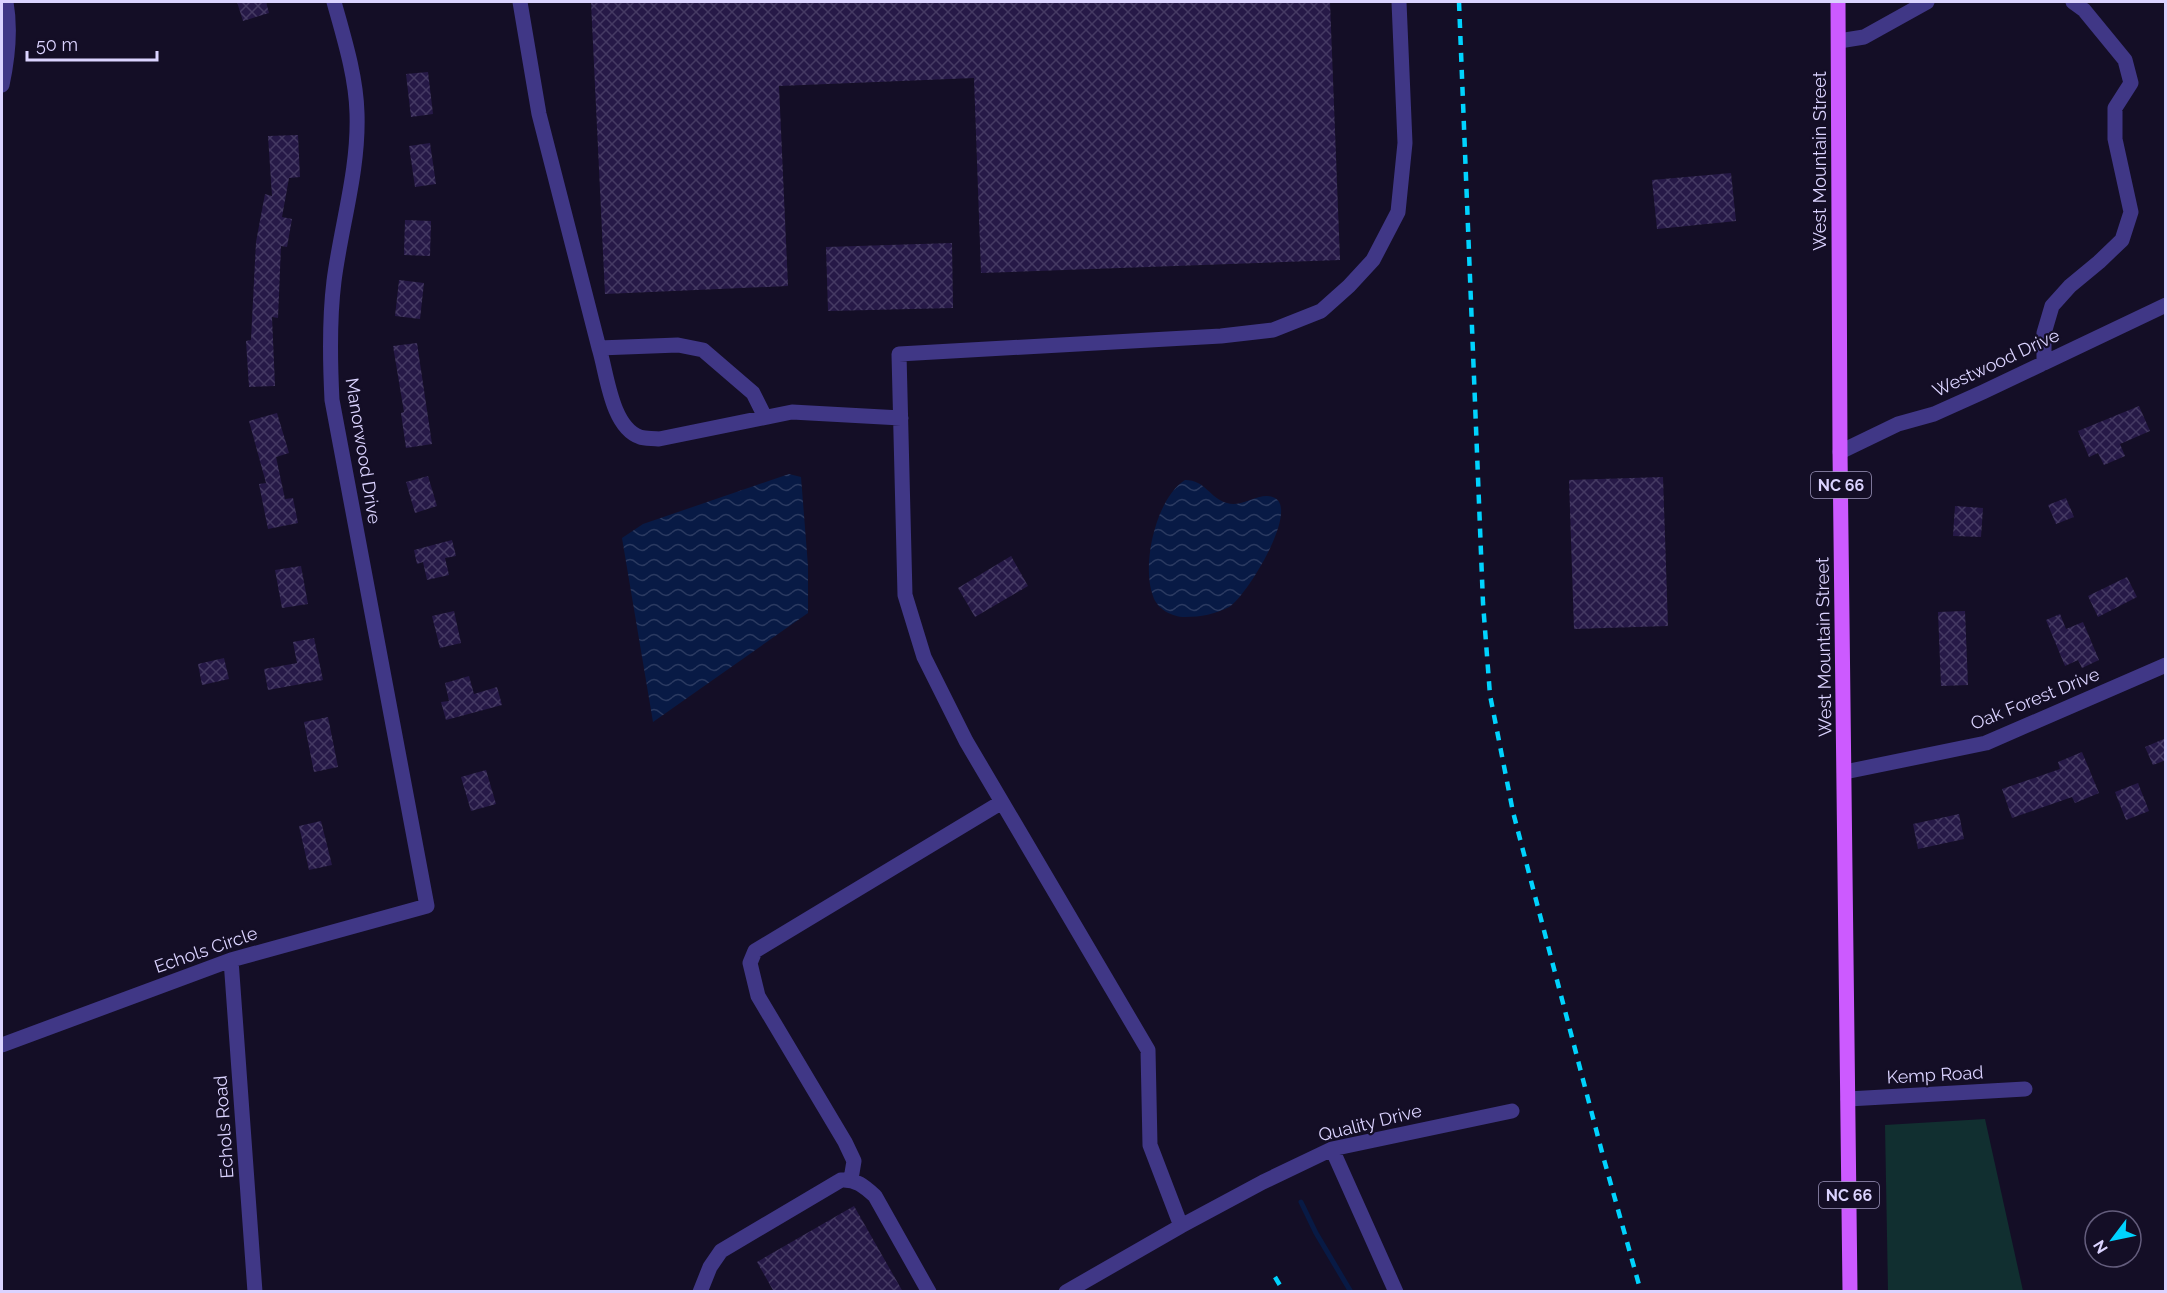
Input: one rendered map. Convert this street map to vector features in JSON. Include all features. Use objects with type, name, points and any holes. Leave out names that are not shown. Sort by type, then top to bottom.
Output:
[{"type":"main road","name":"West Mountain Street","points":[[1838,2],[1840,452],[1850,1292]]},
{"type":"street","points":[[2,85],[8,54],[10,24],[6,2]]},
{"type":"street","name":"Manorwood Drive","points":[[334,2],[350,63],[357,114],[353,169],[334,281],[330,362],[332,400],[427,906]]},
{"type":"street","points":[[520,2],[539,114],[617,412],[628,429],[639,437],[659,439],[792,412],[901,418]]},
{"type":"street","points":[[1181,1226],[1150,1145],[1148,1050],[966,741],[924,657],[905,595],[899,354],[1221,336],[1273,330],[1321,311],[1373,260],[1398,212],[1406,143],[1399,2]]},
{"type":"street","points":[[1839,41],[1864,37],[1927,2]]},
{"type":"street","points":[[2043,363],[2044,333],[2052,306],[2070,286],[2122,240],[2131,212],[2115,139],[2115,108],[2131,82],[2125,60],[2085,10],[2073,2]]},
{"type":"street","name":"Westwood Drive","points":[[1840,452],[1898,424],[1934,414],[1974,397],[2166,305]]},
{"type":"street","points":[[599,348],[678,345],[703,350],[753,393],[765,417]]},
{"type":"street","name":"Oak Forest Drive","points":[[1845,772],[1986,743],[2166,665]]},
{"type":"street","points":[[851,1179],[854,1161],[759,996],[750,963],[752,957],[755,951],[1002,802]]},
{"type":"street","name":"Echols Circle","points":[[2,1045],[231,960],[427,906]]},
{"type":"street","name":"Echols Road","points":[[231,960],[255,1292]]},
{"type":"street","name":"Kemp Road","points":[[1848,1099],[2025,1089]]},
{"type":"street","name":"Quality Drive","points":[[1066,1292],[1181,1226],[1263,1182],[1332,1149],[1512,1111]]},
{"type":"street","points":[[1332,1149],[1395,1292]]},
{"type":"street","points":[[700,1292],[710,1267],[721,1251],[841,1180],[851,1179],[862,1184],[875,1196],[929,1292]]},
{"type":"green space","points":[[1985,1119],[2023,1291],[1888,1291],[1885,1125]]},
{"type":"water","points":[[789,474],[801,477],[808,566],[808,613],[653,722],[622,538],[643,524]]},
{"type":"water","points":[[1185,480],[1198,483],[1227,503],[1233,504],[1270,496],[1275,498],[1281,506],[1280,519],[1267,554],[1247,588],[1237,600],[1218,612],[1202,616],[1180,617],[1170,614],[1155,601],[1149,567],[1150,550],[1159,516],[1166,501]]},
{"type":"building","points":[[237,2],[266,2],[269,13],[243,21]]},
{"type":"building","points":[[591,2],[1330,2],[1340,260],[981,273],[974,78],[779,86],[788,286],[605,294]]},
{"type":"building","points":[[428,72],[433,114],[411,117],[406,74]]},
{"type":"building","points":[[298,135],[300,177],[289,178],[282,217],[292,219],[287,247],[281,246],[278,318],[272,317],[275,386],[249,387],[246,341],[251,340],[256,242],[265,194],[272,196],[268,136]]},
{"type":"building","points":[[430,143],[436,184],[415,187],[409,146]]},
{"type":"building","points":[[1731,173],[1736,221],[1657,229],[1652,180]]},
{"type":"building","points":[[405,220],[431,221],[430,256],[404,255]]},
{"type":"building","points":[[952,243],[953,308],[828,311],[826,247]]},
{"type":"building","points":[[399,280],[424,283],[420,319],[395,316]]},
{"type":"building","points":[[417,343],[432,444],[406,448],[401,413],[404,412],[393,346]]},
{"type":"building","points":[[2139,406],[2150,431],[2120,444],[2125,456],[2104,465],[2098,453],[2089,457],[2078,431]]},
{"type":"building","points":[[277,413],[289,453],[276,457],[285,499],[293,498],[298,523],[268,529],[259,484],[266,483],[249,421]]},
{"type":"building","points":[[428,476],[437,506],[415,513],[406,482]]},
{"type":"building","points":[[1663,477],[1668,626],[1574,629],[1569,480]]},
{"type":"building","points":[[2066,498],[2074,517],[2056,524],[2048,505]]},
{"type":"building","points":[[1955,506],[1983,508],[1981,537],[1953,536]]},
{"type":"building","points":[[452,540],[456,556],[445,558],[449,575],[427,580],[423,562],[417,564],[414,550]]},
{"type":"building","points":[[1011,556],[1028,586],[975,617],[958,588]]},
{"type":"building","points":[[301,566],[308,604],[282,608],[275,570]]},
{"type":"building","points":[[2127,577],[2137,597],[2098,617],[2088,596]]},
{"type":"building","points":[[454,611],[461,643],[440,648],[432,616]]},
{"type":"building","points":[[1965,611],[1968,685],[1941,686],[1938,612]]},
{"type":"building","points":[[2060,614],[2066,629],[2083,622],[2099,660],[2082,668],[2078,660],[2065,666],[2046,620]]},
{"type":"building","points":[[314,638],[323,680],[268,690],[264,669],[297,663],[293,642]]},
{"type":"building","points":[[224,658],[229,679],[202,685],[198,664]]},
{"type":"building","points":[[469,676],[474,694],[497,687],[502,705],[446,720],[441,702],[449,701],[445,683]]},
{"type":"building","points":[[328,717],[338,767],[314,772],[304,722]]},
{"type":"building","points":[[2166,738],[2166,760],[2153,765],[2145,747]]},
{"type":"building","points":[[2082,752],[2099,793],[2075,803],[2072,797],[2012,818],[2002,789],[2060,769],[2058,762]]},
{"type":"building","points":[[486,770],[496,804],[471,811],[461,777]]},
{"type":"building","points":[[2138,783],[2149,811],[2126,820],[2115,792]]},
{"type":"building","points":[[1959,814],[1964,839],[1918,849],[1913,824]]},
{"type":"building","points":[[321,821],[332,865],[309,870],[299,826]]},
{"type":"building","points":[[854,1206],[903,1292],[774,1292],[757,1262]]},
{"type":"waterway","points":[[1301,1202],[1316,1233],[1351,1292]]},
{"type":"railway","points":[[1459,2],[1483,603],[1490,695],[1513,812],[1641,1292]]},
{"type":"railway","points":[[1275,1277],[1284,1292]]}]
